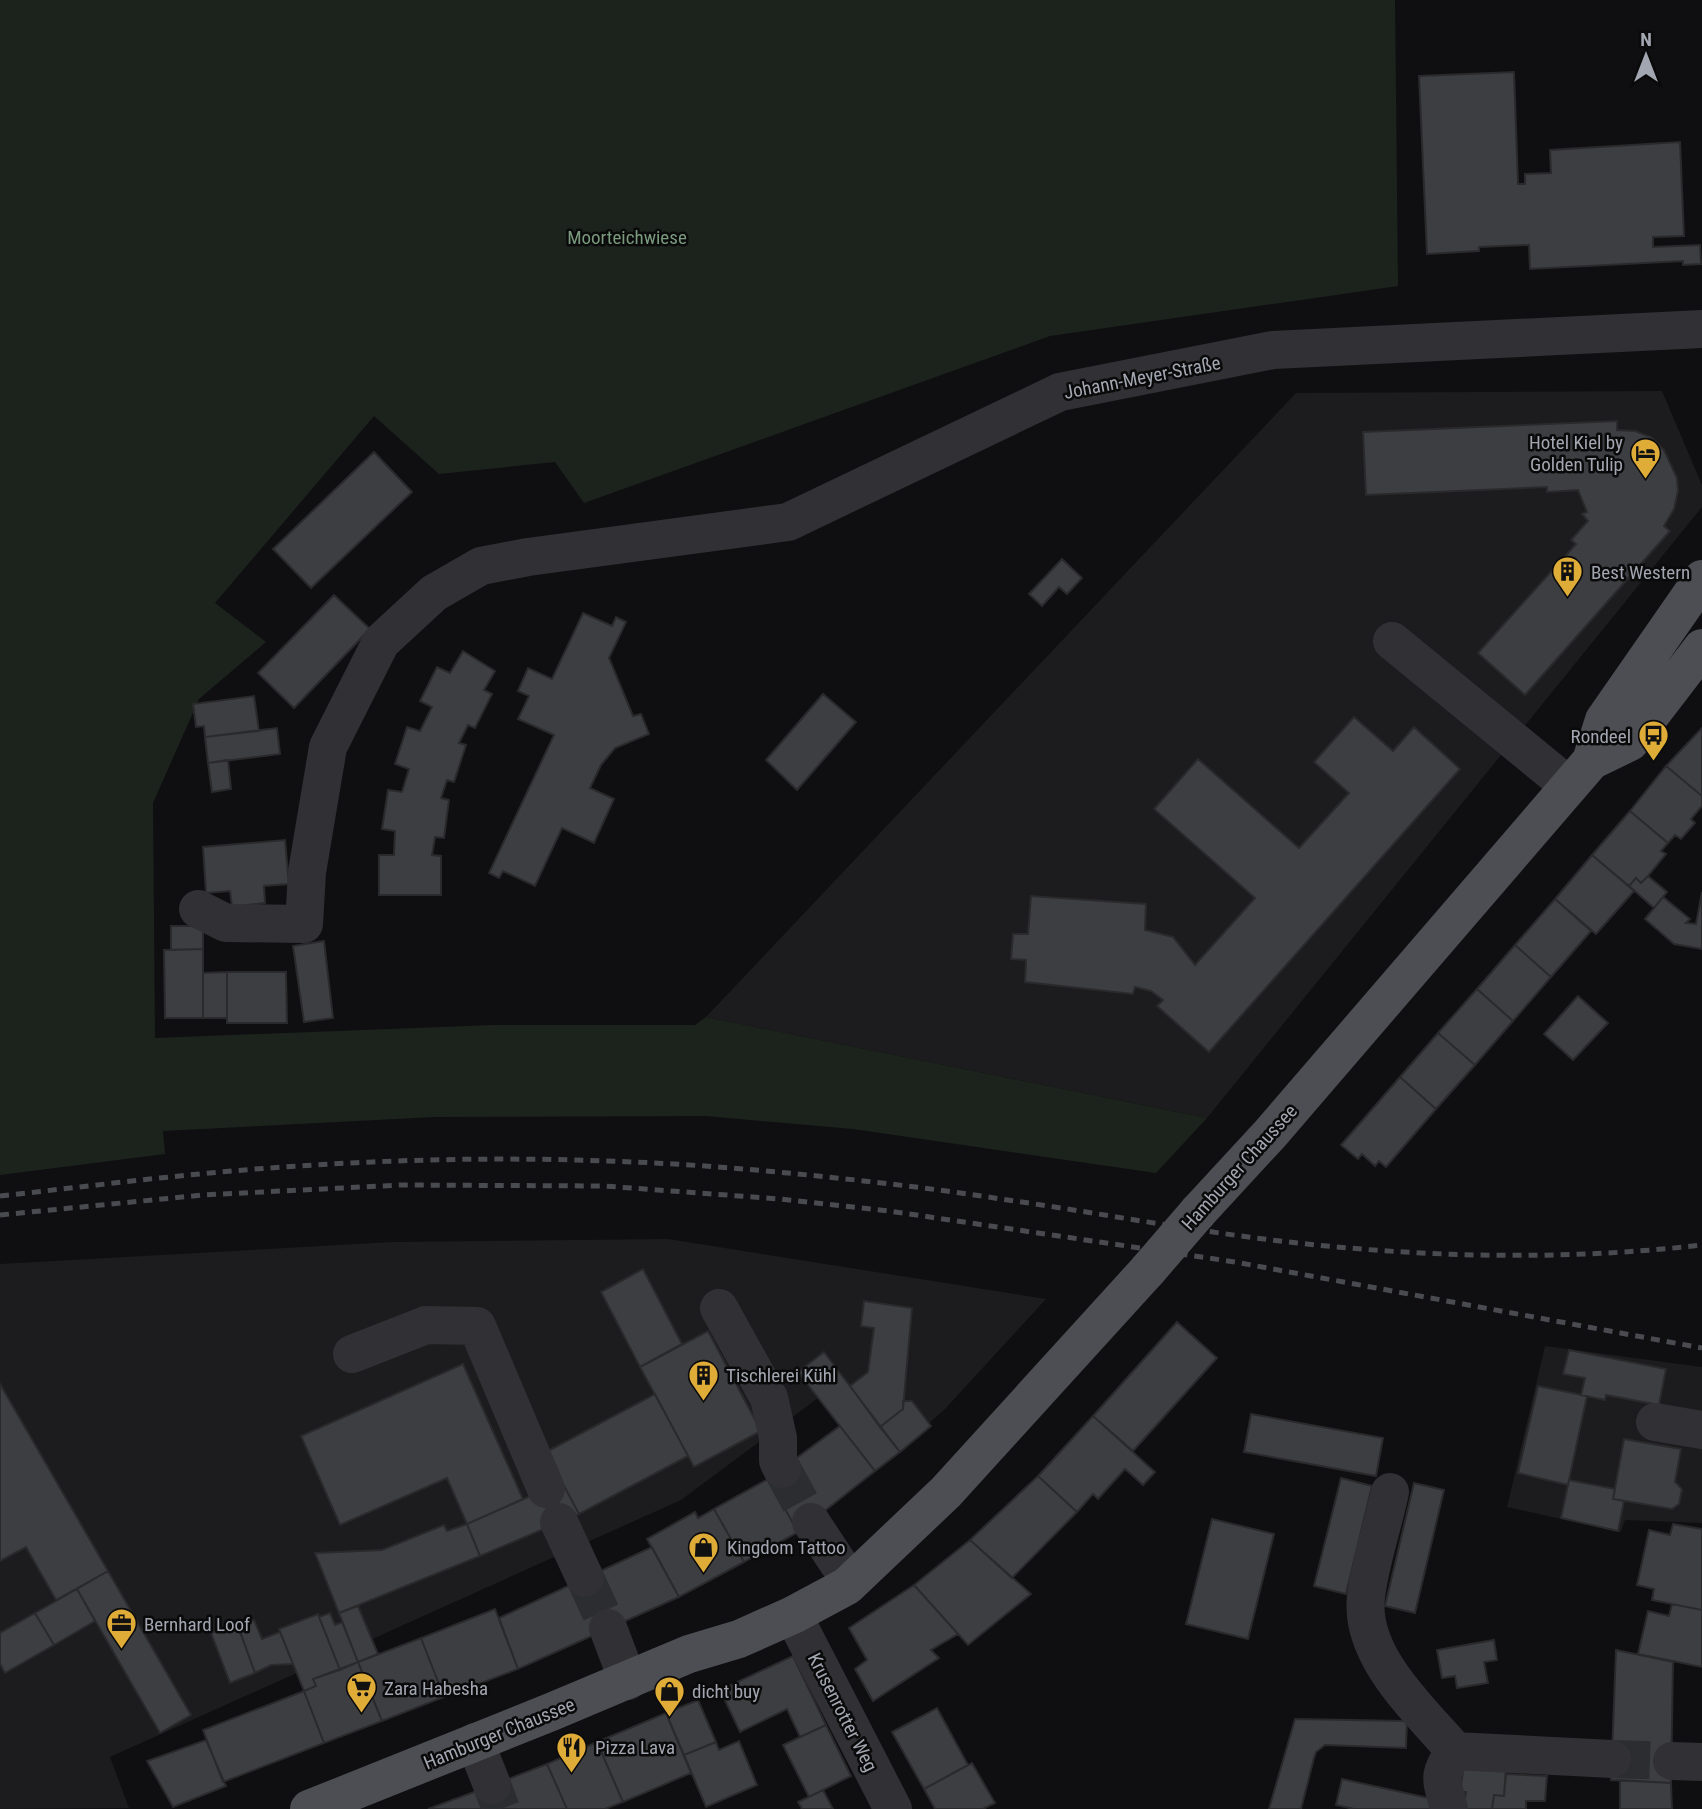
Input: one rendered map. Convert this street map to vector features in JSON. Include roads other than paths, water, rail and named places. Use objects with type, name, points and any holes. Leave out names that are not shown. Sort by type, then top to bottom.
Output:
[{"type":"main road","name":"Hamburger Chaussee","points":[[689,1654],[722,1622],[856,1561],[946,1492],[1270,1133],[1580,773],[1604,720],[1702,579]]},
{"type":"main road","name":"Hamburger Chaussee","points":[[1580,773],[1630,742],[1702,648]]},
{"type":"main road","name":"Hamburger Chaussee","points":[[309,1809],[689,1654],[739,1639],[793,1615],[847,1586],[856,1561]]},
{"type":"street","name":"Johann-Meyer-Straße","points":[[198,909],[226,923],[304,924],[307,872],[328,747],[381,642],[434,593],[481,566],[528,557],[788,523],[1060,392],[1246,355],[1273,350],[1702,329]]},
{"type":"street","points":[[1392,641],[1580,773]]},
{"type":"street","points":[[719,1308],[769,1398],[778,1438],[778,1461],[782,1469]]},
{"type":"street","points":[[352,1354],[425,1325],[477,1326],[585,1578]]},
{"type":"street","points":[[1655,1422],[1702,1430]]},
{"type":"street","points":[[1391,1492],[1366,1598],[1369,1632],[1386,1670],[1455,1751],[1612,1759]]},
{"type":"street","points":[[811,1522],[856,1561]]},
{"type":"street","name":"Krusenrotter Weg","points":[[793,1615],[893,1809]]},
{"type":"street","points":[[608,1628],[628,1681]]},
{"type":"street","points":[[475,1742],[492,1785]]},
{"type":"street","points":[[1449,1809],[1441,1775],[1444,1765],[1455,1751]]},
{"type":"tunnel","points":[[782,1469],[811,1522]]},
{"type":"tunnel","points":[[585,1578],[608,1628]]},
{"type":"tunnel","points":[[1612,1759],[1672,1761]]},
{"type":"tunnel","points":[[492,1785],[501,1809]]},
{"type":"railway","points":[[0,1196],[187,1175],[299,1166],[421,1160],[544,1159],[727,1168],[895,1184],[1224,1234],[1367,1249],[1535,1255],[1591,1254],[1702,1245]]},
{"type":"railway","points":[[0,1215],[203,1195],[401,1185],[604,1186],[780,1199],[889,1211],[1235,1262],[1702,1348]]},
{"type":"place","name":"Hotel Kiel by Golden Tulip","points":[[1646,480]]},
{"type":"place","name":"Best Western","points":[[1568,599]]},
{"type":"place","name":"Rondeel","points":[[1654,763]]},
{"type":"place","name":"Tischlerei Kühl","points":[[703,1402]]},
{"type":"place","name":"Kingdom Tattoo","points":[[704,1574]]},
{"type":"place","name":"Bernhard Loof","points":[[121,1651]]},
{"type":"place","name":"Zara Habesha","points":[[361,1715]]},
{"type":"place","name":"dicht buy","points":[[669,1718]]},
{"type":"place","name":"Pizza Lava","points":[[572,1774]]},
{"type":"park label","name":"Moorteichwiese","points":[[627,237]]}]
